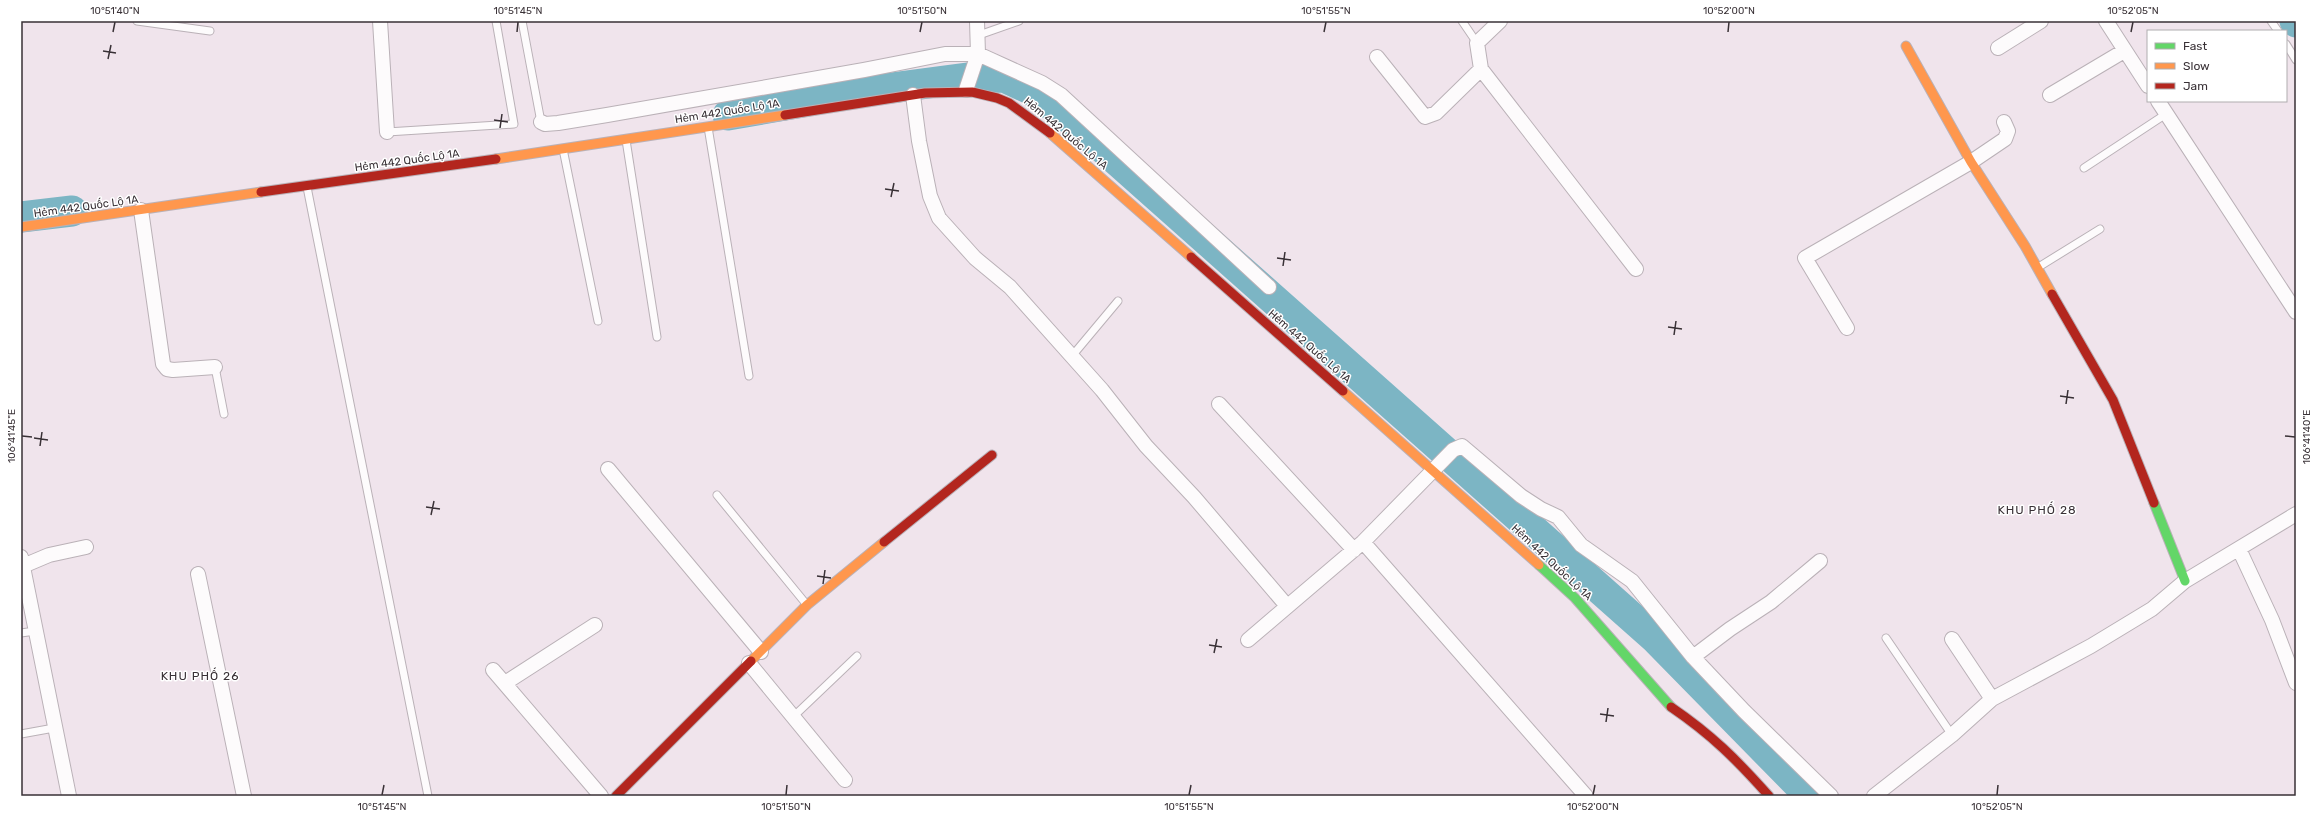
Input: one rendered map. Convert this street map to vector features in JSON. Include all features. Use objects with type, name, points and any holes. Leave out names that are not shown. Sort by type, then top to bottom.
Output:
[{"type":"street","points":[[380,21],[387,132]]},
{"type":"street","points":[[969,82],[978,54],[979,36],[977,21]]},
{"type":"street","points":[[1500,21],[1477,43],[1481,69],[1636,269]]},
{"type":"street","points":[[1998,48],[2040,21]]},
{"type":"street","points":[[2106,21],[2147,85]]},
{"type":"street","points":[[1906,46],[1971,162],[2037,268],[2112,400],[2185,581]]},
{"type":"street","points":[[2050,95],[2124,51]]},
{"type":"street","points":[[542,122],[548,124],[600,116],[864,70],[945,54],[978,54],[1028,76],[1061,95],[1269,287]]},
{"type":"street","points":[[1377,57],[1425,117],[1436,114],[1481,69]]},
{"type":"street","name":"Hẻm 442 Quốc Lộ 1A","points":[[21,227],[563,149],[913,95],[969,82],[1017,106],[1038,122],[1435,468],[1575,598],[1667,704],[1706,731],[1736,758],[1769,796]]},
{"type":"street","points":[[913,95],[919,141],[930,196],[939,218],[975,258],[1010,287],[1072,356],[1102,390],[1146,446],[1194,497],[1287,606]]},
{"type":"street","points":[[2159,102],[2296,312]]},
{"type":"street","points":[[1847,328],[1805,258],[1971,162],[2005,139],[2008,131],[2004,122]]},
{"type":"street","points":[[141,210],[163,364],[168,369],[173,370],[214,367]]},
{"type":"street","points":[[1219,404],[1358,546],[1586,796]]},
{"type":"street","points":[[1248,640],[1358,546],[1453,450],[1458,447],[1466,448],[1521,496],[1540,509],[1558,517],[1581,545],[1632,581],[1693,657],[1744,711],[1832,796]]},
{"type":"street","points":[[616,796],[807,605],[992,455]]},
{"type":"street","points":[[608,469],[761,652]]},
{"type":"street","points":[[1874,796],[1952,735],[1992,699],[2091,646],[2152,610],[2185,581],[2296,514]]},
{"type":"street","points":[[69,796],[54,728],[22,561],[86,547]]},
{"type":"street","points":[[2239,549],[2272,620],[2296,683]]},
{"type":"street","points":[[1693,657],[1730,629],[1772,602],[1820,561]]},
{"type":"street","points":[[198,574],[244,796]]},
{"type":"street","points":[[505,683],[595,625]]},
{"type":"street","points":[[1952,639],[1992,699]]},
{"type":"street","points":[[749,664],[845,780]]},
{"type":"street","points":[[493,670],[602,796]]},
{"type":"lane","points":[[137,21],[210,31]]},
{"type":"lane","points":[[387,132],[514,124],[496,21]]},
{"type":"lane","points":[[522,21],[542,122]]},
{"type":"lane","points":[[979,36],[1019,21]]},
{"type":"lane","points":[[1462,21],[1477,43]]},
{"type":"lane","points":[[2271,21],[2277,30]]},
{"type":"lane","points":[[2287,46],[2296,60]]},
{"type":"lane","points":[[2084,168],[2166,114]]},
{"type":"lane","points":[[708,126],[749,376]]},
{"type":"lane","points":[[626,139],[657,337]]},
{"type":"lane","points":[[563,149],[598,321]]},
{"type":"lane","points":[[307,187],[428,796]]},
{"type":"lane","points":[[2037,268],[2100,229]]},
{"type":"lane","points":[[1072,356],[1118,301]]},
{"type":"lane","points":[[214,367],[224,414]]},
{"type":"lane","points":[[717,495],[807,605]]},
{"type":"lane","points":[[21,633],[35,631]]},
{"type":"lane","points":[[1886,638],[1952,735]]},
{"type":"lane","points":[[793,717],[857,656]]},
{"type":"lane","points":[[21,734],[54,728]]},
{"type":"waterway","points":[[728,115],[853,93],[967,78],[1004,77],[1030,89],[1068,117],[1655,638],[1810,796]]},
{"type":"waterway","points":[[21,217],[72,211]]},
{"type":"traffic: fast","points":[[2154,503],[2185,581]]},
{"type":"traffic: fast","points":[[1539,565],[1575,598],[1671,707]]},
{"type":"traffic: slow","points":[[1906,46],[1971,162],[2025,246],[2052,294]]},
{"type":"traffic: slow","points":[[496,159],[785,115]]},
{"type":"traffic: slow","points":[[1050,133],[1191,257]]},
{"type":"traffic: slow","points":[[21,227],[261,192]]},
{"type":"traffic: slow","points":[[1343,391],[1539,565]]},
{"type":"traffic: slow","points":[[751,661],[807,605],[884,542]]},
{"type":"traffic: jam","points":[[785,115],[925,93],[972,92],[997,98],[1009,103],[1050,133]]},
{"type":"traffic: jam","points":[[261,192],[496,159]]},
{"type":"traffic: jam","points":[[1191,257],[1343,391]]},
{"type":"traffic: jam","points":[[2052,294],[2113,400],[2154,503]]},
{"type":"traffic: jam","points":[[884,542],[992,455]]},
{"type":"traffic: jam","points":[[616,796],[751,661]]},
{"type":"traffic: jam","points":[[1671,707],[1686,717],[1723,748],[1746,770],[1769,796]]},
{"type":"district","name":"KHU PHỐ 28","points":[[2037,510]]},
{"type":"district","name":"KHU PHỐ 26","points":[[200,676]]}]
